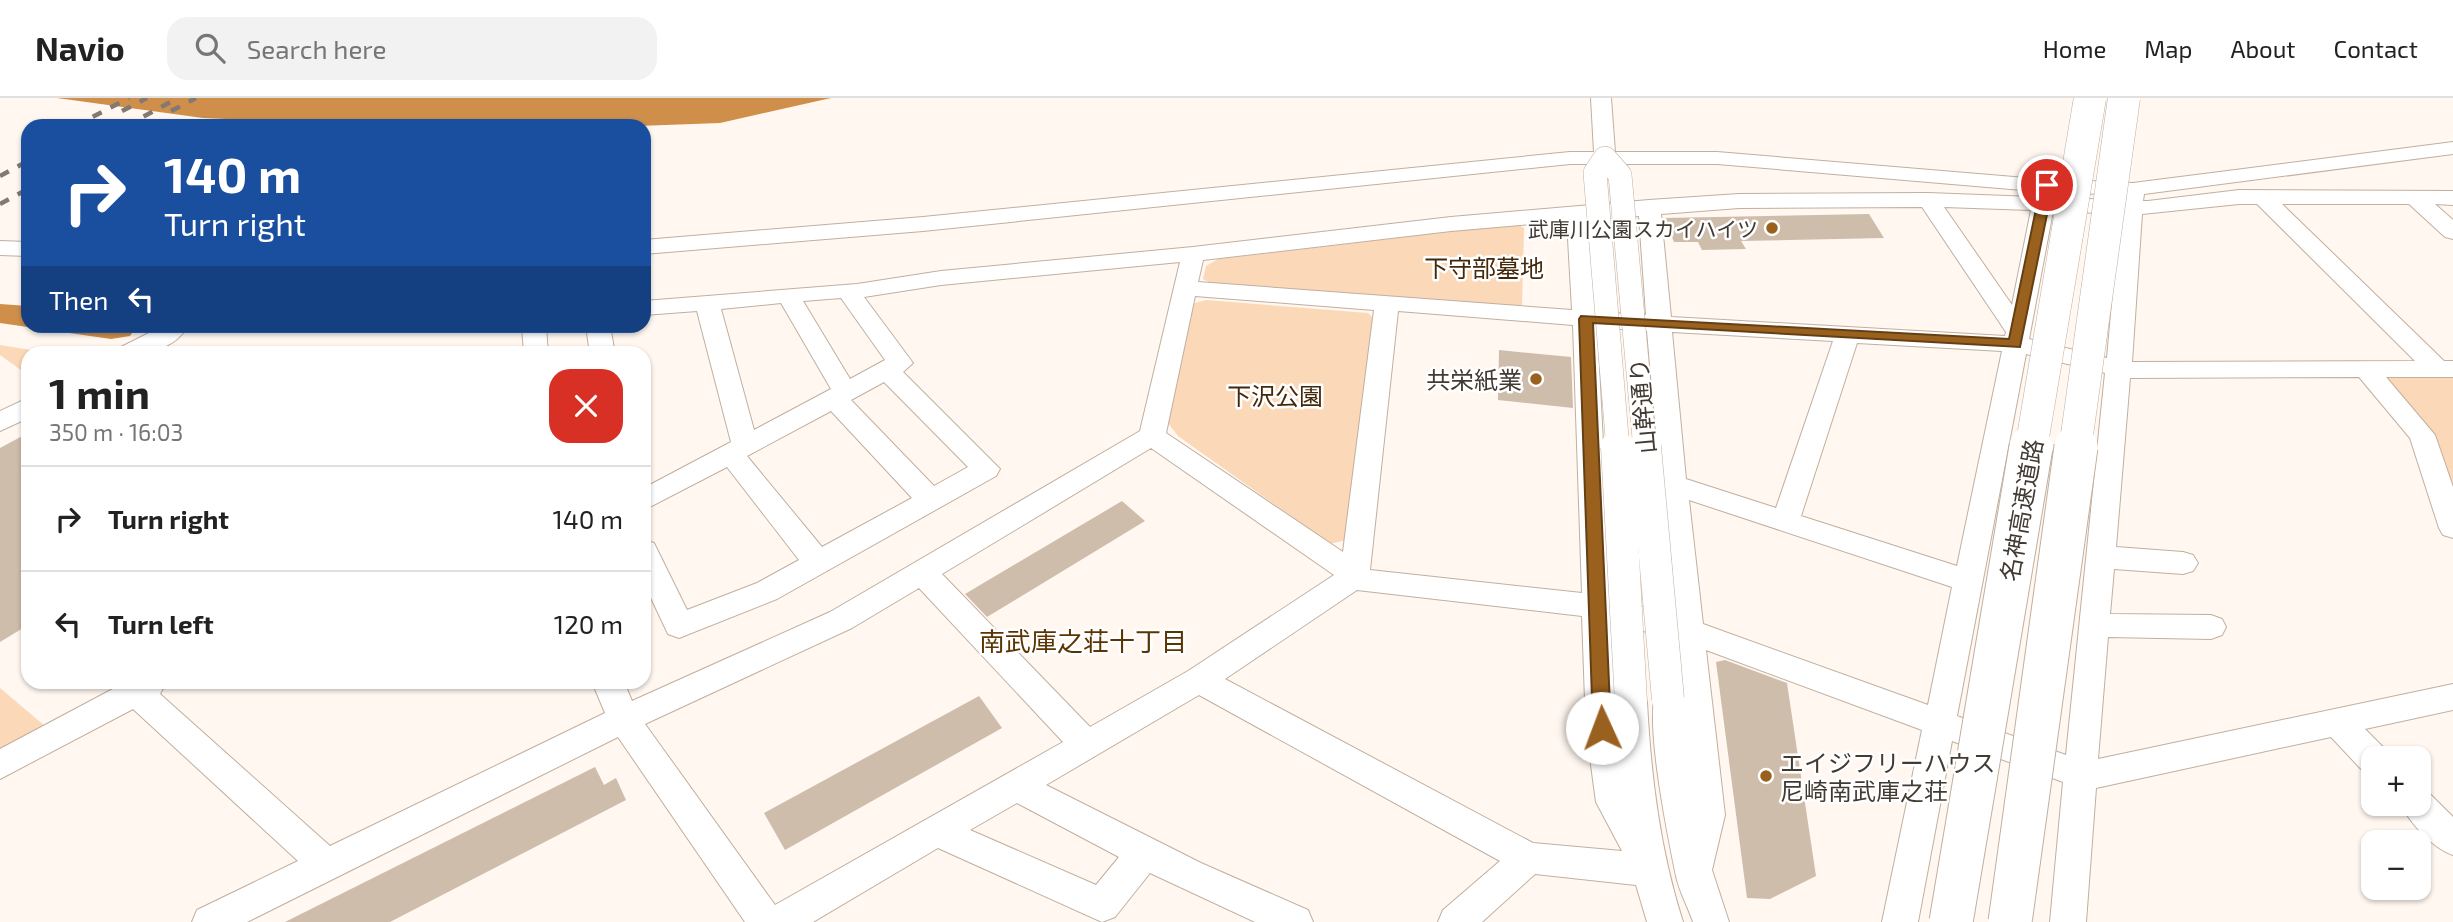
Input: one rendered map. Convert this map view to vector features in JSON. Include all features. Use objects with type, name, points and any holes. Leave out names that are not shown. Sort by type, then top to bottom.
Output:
[{"type":"highway","name":"名神高速道路","points":[[1951,922],[2090,98]]},
{"type":"highway","name":"名神高速道路","points":[[2010,922],[2123,98]]},
{"type":"street","points":[[1601,98],[1605,155]]},
{"type":"street","points":[[2133,198],[2453,148]]},
{"type":"street","points":[[651,246],[923,224],[1605,155],[1717,158],[2046,195]]},
{"type":"street","name":"山幹通り","points":[[1665,922],[1648,868],[1638,813],[1620,478],[1595,173],[1605,155],[1620,176],[1674,775],[1693,875],[1711,922]]},
{"type":"street","points":[[1900,922],[2046,195]]},
{"type":"street","points":[[651,307],[848,291],[941,278],[1193,254],[1391,230],[1739,201],[1928,200],[2046,195],[2133,198],[2453,198]]},
{"type":"street","points":[[2263,197],[2445,369]]},
{"type":"street","points":[[2068,922],[2133,198]]},
{"type":"street","points":[[2415,198],[2453,232]]},
{"type":"street","points":[[1928,200],[2017,338]]},
{"type":"street","points":[[1649,207],[1673,485],[1708,815],[1693,875]]},
{"type":"street","points":[[1578,213],[1586,319],[1602,728],[1613,802],[1648,868]]},
{"type":"street","points":[[0,248],[21,249]]},
{"type":"street","points":[[210,922],[624,719],[841,620],[1152,436],[1193,254]]},
{"type":"street","points":[[1185,288],[1661,324],[1847,335],[2017,338],[2119,369],[2445,369]]},
{"type":"street","points":[[651,496],[900,363],[848,291]]},
{"type":"street","points":[[788,295],[840,395],[931,500]]},
{"type":"street","points":[[707,302],[738,449],[817,562]]},
{"type":"street","points":[[780,922],[1199,680],[1355,576],[1387,304]]},
{"type":"street","points":[[143,346],[167,333]]},
{"type":"street","points":[[1786,520],[1847,335]]},
{"type":"street","points":[[651,566],[679,626],[767,591],[986,469],[886,370]]},
{"type":"street","points":[[2366,370],[2422,435],[2451,520]]},
{"type":"street","points":[[0,422],[21,411]]},
{"type":"street","points":[[1152,436],[1365,581],[1598,607],[1690,632],[2085,776],[2453,698]]},
{"type":"street","points":[[1673,485],[1968,581]]},
{"type":"street","points":[[2101,557],[2183,562]]},
{"type":"street","points":[[922,572],[1086,745]]},
{"type":"street","points":[[2094,625],[2211,627]]},
{"type":"street","points":[[1199,680],[1528,858],[1648,868]]},
{"type":"street","points":[[0,765],[141,689]]},
{"type":"street","points":[[147,689],[327,865]]},
{"type":"street","points":[[611,689],[624,719],[766,922]]},
{"type":"street","points":[[2339,724],[2361,747]]},
{"type":"street","points":[[1015,785],[1143,855],[1295,922]]},
{"type":"street","points":[[2430,816],[2453,840]]},
{"type":"street","points":[[936,831],[1102,905],[1143,855]]},
{"type":"street","points":[[1456,922],[1528,858]]},
{"type":"green space","name":"下守部墓地","points":[[1516,224],[1524,228],[1522,305],[1511,309],[1211,283],[1203,279],[1206,266],[1218,259]]},
{"type":"green space","name":"下沢公園","points":[[1206,300],[1368,313],[1374,319],[1346,540],[1330,544],[1178,436],[1168,423],[1192,304]]},
{"type":"green space","points":[[0,345],[21,348],[21,370],[0,355]]},
{"type":"green space","points":[[2453,376],[2453,505],[2384,383],[2390,377]]},
{"type":"green space","points":[[0,688],[46,727],[0,753]]},
{"type":"shaded area","points":[[57,98],[831,98],[720,123],[651,126],[651,119],[203,118]]},
{"type":"shaded area","points":[[0,304],[21,306],[21,326],[0,323]]},
{"type":"shaded area","points":[[69,333],[132,333],[130,336],[111,339]]},
{"type":"building","name":"武庫川公園スカイハイツ","points":[[1869,214],[1884,238],[1741,241],[1746,249],[1702,250],[1698,242],[1674,242],[1664,218]]},
{"type":"building","name":"共栄紙業","points":[[1499,350],[1571,357],[1573,408],[1498,400]]},
{"type":"building","points":[[21,437],[21,629],[0,642],[0,448]]},
{"type":"building","points":[[1122,501],[1145,521],[987,617],[965,594]]},
{"type":"building","name":"エイジフリーハウス 尼崎南武庫之荘","points":[[1725,660],[1787,683],[1816,876],[1770,899],[1747,898],[1716,662]]},
{"type":"building","points":[[979,696],[1002,728],[785,850],[764,813]]},
{"type":"building","points":[[595,767],[604,785],[616,778],[626,800],[390,922],[285,922]]},
{"type":"railway","points":[[88,119],[129,98]]},
{"type":"railway","points":[[122,111],[147,98]]},
{"type":"railway","points":[[139,119],[178,98]]},
{"type":"railway","points":[[171,111],[196,98]]},
{"type":"railway","points":[[0,176],[21,165]]},
{"type":"railway","points":[[0,204],[21,193]]},
{"type":"place","name":"武庫川公園スカイハイツ","points":[[1772,228]]},
{"type":"place","name":"共栄紙業","points":[[1536,379]]},
{"type":"place","name":"エイジフリーハウス 尼崎南武庫之荘","points":[[1766,776]]},
{"type":"district","name":"南武庫之荘十丁目","points":[[1083,640]]},
{"type":"route","points":[[1602,728],[1586,319],[2015,344],[2047,185]]}]
